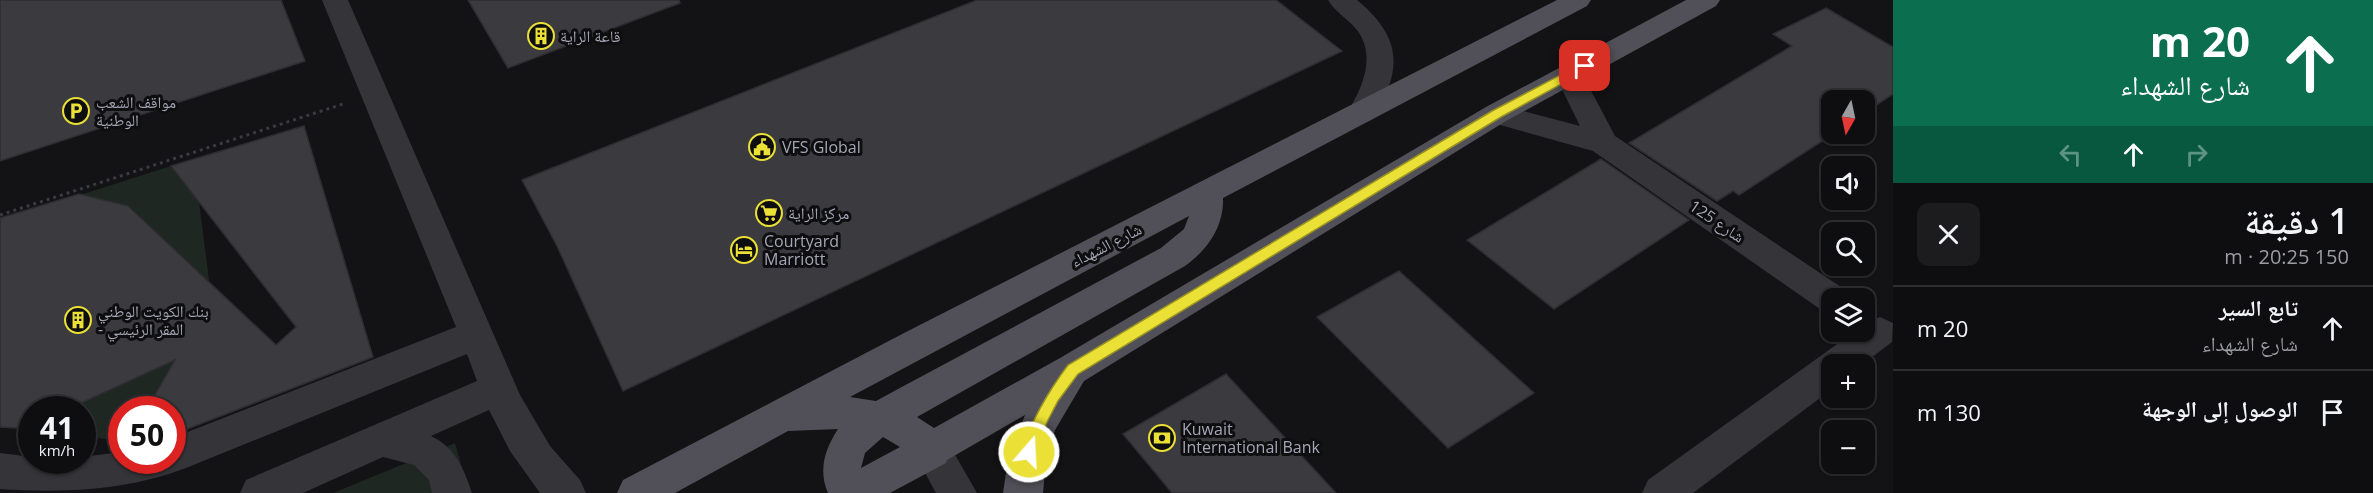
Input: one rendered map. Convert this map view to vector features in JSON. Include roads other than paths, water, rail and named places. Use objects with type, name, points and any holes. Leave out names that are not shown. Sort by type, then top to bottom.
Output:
[{"type":"main road","name":"شارع الشهداء","points":[[637,493],[775,418],[1578,0]]},
{"type":"main road","points":[[1617,49],[1625,34],[1638,19],[1670,0]]},
{"type":"main road","points":[[854,493],[932,451],[1073,369],[1496,114],[1707,0]]},
{"type":"main road","points":[[848,493],[841,470],[845,452],[853,440],[882,419],[945,381],[1190,246],[1199,234],[1208,207],[1207,193]]},
{"type":"main road","points":[[1023,493],[1033,435],[1053,397],[1073,369]]},
{"type":"main road","points":[[775,418],[843,412],[882,419],[908,430],[932,451]]},
{"type":"street","points":[[335,0],[477,333],[498,389],[542,468],[566,493]]},
{"type":"street","points":[[1341,0],[1360,16],[1373,32],[1379,50],[1382,68],[1379,83],[1362,113]]},
{"type":"street","name":"شارع 125","points":[[1569,75],[1604,143]]},
{"type":"street","name":"شارع 125","points":[[1496,114],[1604,143],[1821,291]]},
{"type":"street","points":[[1849,354],[1879,332]]},
{"type":"street","points":[[186,450],[477,333]]},
{"type":"street","points":[[1662,493],[1821,376]]},
{"type":"street","points":[[260,493],[498,389]]},
{"type":"street","points":[[381,440],[404,443],[423,450],[438,460],[448,474],[452,493]]},
{"type":"street","points":[[932,451],[957,493]]},
{"type":"street","points":[[0,471],[40,477],[108,473]]},
{"type":"place","name":"قاعة الراية","points":[[541,36]]},
{"type":"place","name":"مواقف الشعب الوطنية","points":[[76,111]]},
{"type":"place","name":"VFS Global","points":[[762,147]]},
{"type":"place","name":"مركز الراية","points":[[769,213]]},
{"type":"place","name":"Courtyard Marriott","points":[[744,250]]},
{"type":"place","name":"بنك الكويت الوطني - المقر الرئيسي","points":[[78,320]]},
{"type":"place","name":"Kuwait International Bank","points":[[1162,438]]}]
